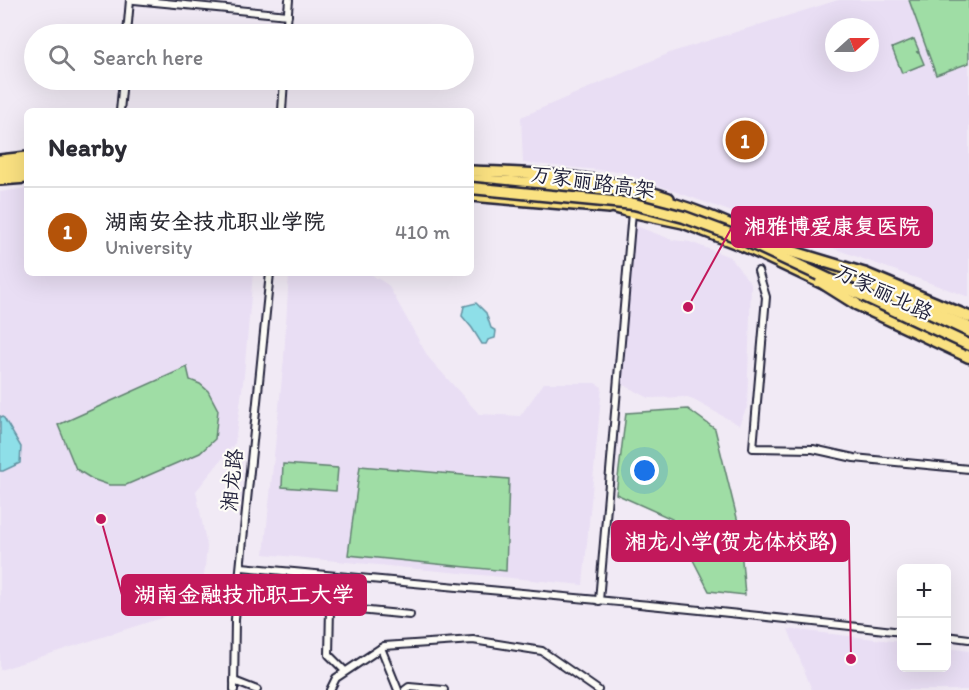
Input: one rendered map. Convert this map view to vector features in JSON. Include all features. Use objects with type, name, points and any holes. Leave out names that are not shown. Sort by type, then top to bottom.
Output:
[{"type":"highway","points":[[0,167],[24,166]]},
{"type":"highway","points":[[0,174],[24,176]]},
{"type":"highway","name":"万家丽路高架","points":[[474,180],[641,195],[689,209],[969,345]]},
{"type":"highway","name":"万家丽路高架","points":[[474,188],[634,204],[684,217],[779,252],[969,334]]},
{"type":"highway","points":[[474,195],[602,203],[632,212]]},
{"type":"highway","points":[[779,252],[866,274],[969,318]]},
{"type":"highway","points":[[779,252],[856,304],[969,357]]},
{"type":"main road","points":[[0,160],[24,157]]},
{"type":"main road","name":"万家丽北路","points":[[474,171],[552,175],[620,183],[660,195],[728,219],[969,327]]},
{"type":"main road","points":[[0,180],[24,176]]},
{"type":"main road","name":"万家丽北路","points":[[474,195],[602,206],[683,223],[745,247],[969,352]]},
{"type":"street","points":[[128,24],[132,0],[288,15]]},
{"type":"street","points":[[287,24],[289,0]]},
{"type":"street","points":[[120,108],[122,90]]},
{"type":"street","points":[[282,108],[283,90]]},
{"type":"street","points":[[599,601],[632,212]]},
{"type":"street","points":[[758,271],[765,297],[753,448],[813,449],[854,458],[969,469]]},
{"type":"street","name":"湘龙路","points":[[234,690],[235,619],[270,276]]},
{"type":"street","points":[[242,567],[737,612],[897,631]]},
{"type":"street","points":[[287,603],[410,615]]},
{"type":"street","points":[[330,608],[328,655],[345,671]]},
{"type":"street","points":[[951,637],[969,639]]},
{"type":"street","points":[[330,690],[336,678],[384,646],[473,640],[542,651],[598,690]]},
{"type":"street","points":[[381,648],[398,690]]},
{"type":"street","points":[[234,681],[257,690]]},
{"type":"street","points":[[405,690],[410,687],[444,690]]},
{"type":"shaded area","points":[[838,0],[969,0],[969,297],[621,172],[523,163],[521,117],[672,52]]},
{"type":"shaded area","points":[[24,188],[24,276],[253,276],[235,443],[196,491],[207,547],[201,605],[0,670],[0,192]]},
{"type":"shaded area","points":[[633,225],[730,257],[751,284],[747,407],[739,425],[688,397],[649,398],[618,382]]},
{"type":"shaded area","points":[[289,276],[374,276],[388,285],[428,357],[479,414],[520,416],[544,383],[595,383],[602,387],[583,585],[264,554],[284,358]]},
{"type":"shaded area","points":[[788,629],[897,642],[897,672],[951,672],[951,649],[969,651],[969,690],[812,690]]},
{"type":"green space","points":[[909,0],[969,0],[969,63],[936,75]]},
{"type":"green space","points":[[914,39],[919,51],[916,52],[919,52],[924,64],[902,73],[892,48]]},
{"type":"green space","points":[[187,367],[190,380],[200,384],[208,391],[218,410],[215,439],[200,453],[126,485],[109,485],[92,479],[76,469],[58,425]]},
{"type":"green space","points":[[688,409],[715,429],[739,526],[745,595],[709,591],[672,519],[616,494],[626,413]]},
{"type":"green space","points":[[283,464],[338,468],[336,491],[282,487]]},
{"type":"green space","points":[[360,466],[509,479],[506,571],[348,555]]},
{"type":"water","points":[[476,303],[486,313],[491,328],[496,331],[495,338],[488,340],[486,344],[482,344],[462,316],[464,306]]},
{"type":"water","points":[[0,416],[4,418],[21,447],[20,463],[3,471],[0,471]]},
{"type":"place","name":"湖南安全技术职业学院","points":[[745,140]]},
{"type":"place","name":"湘雅博爱康复医院","points":[[688,307]]},
{"type":"place","name":"湖南金融技术职工大学","points":[[101,519]]},
{"type":"place","name":"湘龙小学(贺龙体校路)","points":[[851,659]]}]
